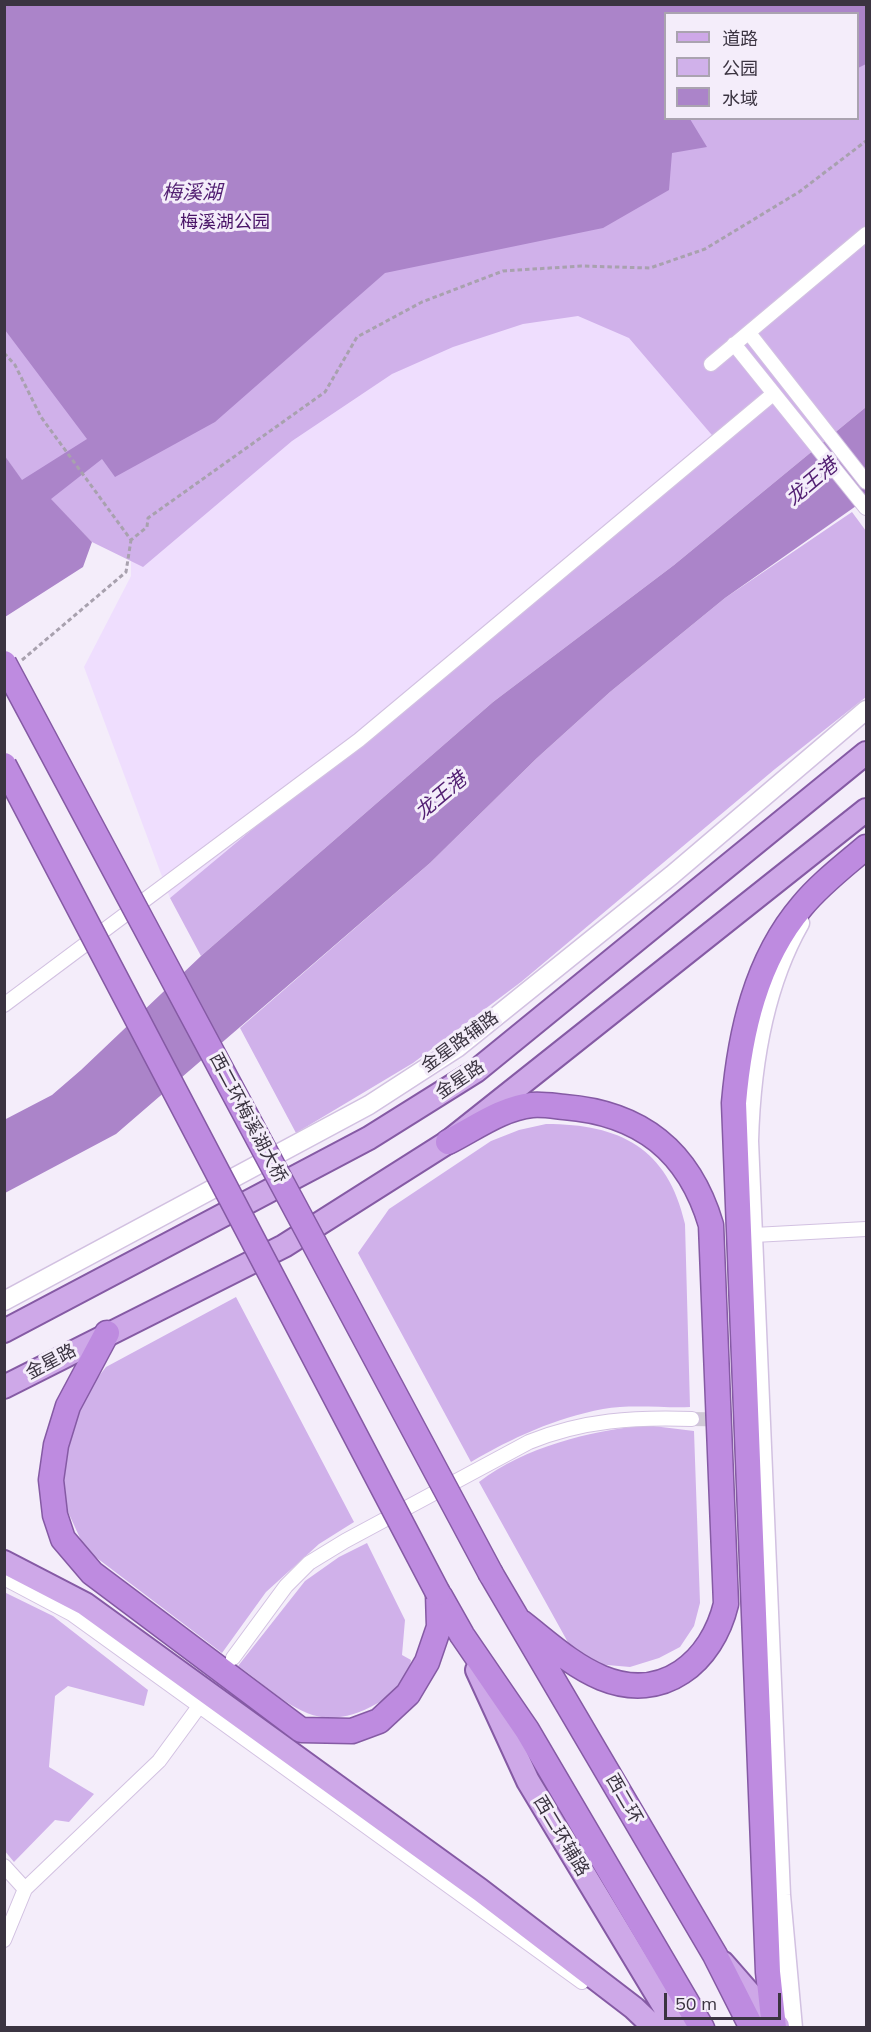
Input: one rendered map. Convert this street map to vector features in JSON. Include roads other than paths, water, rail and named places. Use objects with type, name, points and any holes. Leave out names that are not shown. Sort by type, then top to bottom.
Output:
[{"type":"highway","name":"西二环梅溪湖大桥","points":[[12,663],[491,1574]]},
{"type":"highway","points":[[4,765],[438,1593],[462,1635],[527,1730],[702,2028]]},
{"type":"highway","points":[[774,2026],[768,1972],[734,1102],[737,1070],[748,1014],[766,965],[789,923],[803,904],[867,847]]},
{"type":"highway","points":[[448,1142],[505,1112],[532,1105],[590,1109],[619,1118],[657,1138],[675,1154],[693,1179],[711,1225],[726,1604],[721,1625],[707,1648],[693,1664],[676,1676],[642,1685],[603,1679],[578,1666],[522,1622]]},
{"type":"highway","points":[[107,1333],[68,1406],[56,1445],[51,1480],[55,1515],[63,1539],[93,1573],[301,1730],[352,1731],[379,1721],[408,1694],[427,1662],[438,1627],[438,1593]]},
{"type":"highway","name":"西二环","points":[[491,1574],[522,1622],[716,1956],[774,2026]]},
{"type":"main road","name":"金星路","points":[[4,1331],[369,1138],[476,1071],[867,753]]},
{"type":"main road","name":"金星路","points":[[4,1387],[107,1333],[284,1246],[448,1142],[867,810]]},
{"type":"main road","points":[[4,1562],[85,1604],[480,1890],[634,2008],[656,2028]]},
{"type":"main road","name":"西二环辅路","points":[[462,1635],[528,1780],[677,2028]]},
{"type":"street","points":[[711,364],[867,234]]},
{"type":"street","points":[[749,333],[867,482]]},
{"type":"street","points":[[734,345],[867,508]]},
{"type":"street","points":[[4,1005],[359,740],[773,394]]},
{"type":"street","name":"金星路辅路","points":[[4,1301],[369,1105],[457,1048],[672,875],[867,710]]},
{"type":"street","points":[[774,2026],[781,1895],[754,1420],[754,1235],[750,1110],[759,1041],[768,1002],[794,934],[831,879]]},
{"type":"street","points":[[754,1235],[867,1229]]},
{"type":"street","points":[[233,1658],[286,1586],[309,1563],[345,1540],[520,1446],[560,1429],[595,1421],[643,1417],[692,1419]]},
{"type":"street","points":[[4,1578],[72,1614],[201,1704],[645,2028]]},
{"type":"street","points":[[4,1940],[24,1889],[159,1761],[201,1704]]},
{"type":"street","points":[[4,1866],[24,1889]]},
{"type":"water","name":"梅溪湖","points":[[5,4],[866,5],[866,64],[859,68],[859,12],[664,12],[664,120],[691,120],[707,147],[672,153],[669,190],[603,228],[385,273],[215,422],[115,477],[102,459],[51,499],[92,542],[83,567],[5,617],[5,456],[22,480],[87,439],[5,330]]},
{"type":"water","name":"龙王港","points":[[866,407],[866,499],[725,598],[610,692],[537,758],[430,863],[116,1134],[5,1193],[4,1120],[52,1095],[201,956],[493,702],[674,565]]},
{"type":"tunnel","points":[[692,1419],[748,1420]]},
{"type":"park label","name":"梅溪湖公园","points":[[225,223]]}]
